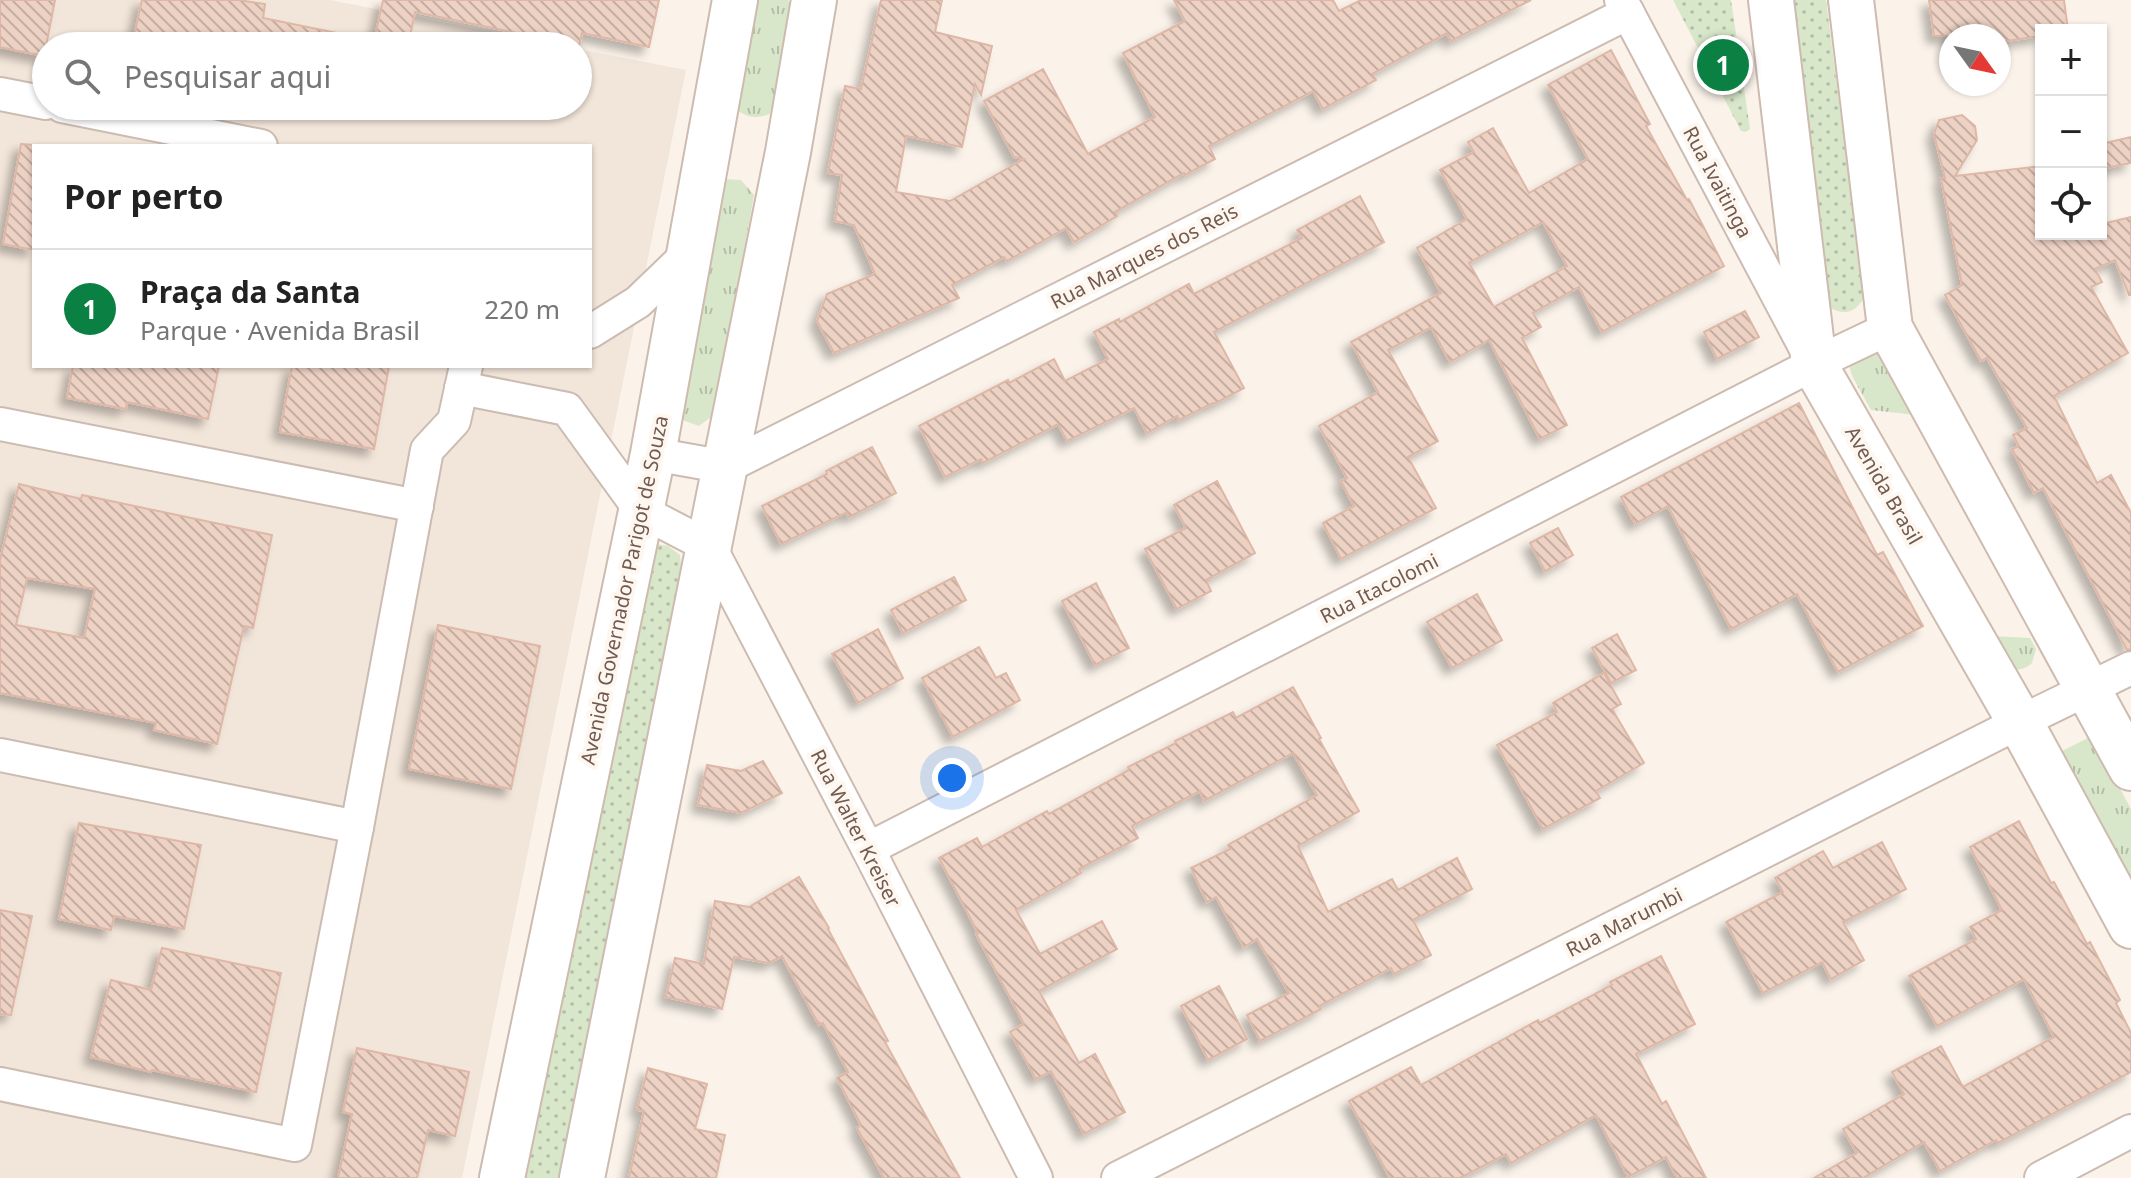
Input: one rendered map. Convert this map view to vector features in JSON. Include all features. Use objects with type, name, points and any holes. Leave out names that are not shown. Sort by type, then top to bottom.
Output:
[{"type":"street","name":"Avenida Governador Parigot de Souza","points":[[502,1178],[653,454],[735,0]]},
{"type":"street","points":[[582,1178],[726,467],[788,152],[814,0]]},
{"type":"street","name":"Avenida Brasil","points":[[1771,0],[1814,364],[2020,722],[2131,926]]},
{"type":"street","points":[[1851,0],[1890,328],[2131,768]]},
{"type":"street","name":"Rua Marques dos Reis","points":[[726,467],[1625,6]]},
{"type":"street","name":"Rua Ivaitinga","points":[[1625,6],[1814,364]]},
{"type":"street","points":[[0,94],[32,100]]},
{"type":"street","points":[[132,120],[251,144]]},
{"type":"street","points":[[592,331],[638,302],[691,251]]},
{"type":"street","name":"Rua Itacolomi","points":[[868,849],[1814,364],[1890,328]]},
{"type":"street","points":[[0,1084],[295,1145],[427,450],[454,421],[463,377],[567,409],[641,511],[710,547]]},
{"type":"street","points":[[0,424],[417,506]]},
{"type":"street","points":[[653,454],[726,467]]},
{"type":"street","name":"Rua Walter Kreiser","points":[[710,547],[1036,1178]]},
{"type":"street","name":"Rua Marumbi","points":[[1118,1178],[2131,668]]},
{"type":"street","points":[[0,755],[357,827]]},
{"type":"street","points":[[2041,1178],[2131,1131]]},
{"type":"shaded area","points":[[0,0],[330,0],[493,32],[32,32],[32,120],[592,120],[592,52],[686,70],[462,1178],[0,1178]]},
{"type":"green space","points":[[756,0],[788,0],[794,10],[770,114],[753,117],[731,104]]},
{"type":"green space","points":[[1673,0],[1731,0],[1750,129],[1745,132],[1741,131]]},
{"type":"green space","points":[[1789,0],[1826,0],[1864,298],[1848,312],[1827,306]]},
{"type":"green space","points":[[724,179],[741,180],[754,195],[715,414],[699,426],[685,421],[674,410]]},
{"type":"green space","points":[[1871,349],[1881,353],[1916,415],[1871,410],[1849,365]]},
{"type":"green space","points":[[656,544],[668,546],[680,555],[682,574],[562,1178],[518,1178]]},
{"type":"green space","points":[[1993,636],[2030,638],[2036,649],[2032,663],[2022,669],[2010,669]]},
{"type":"green space","points":[[2092,736],[2131,809],[2131,889],[2058,753]]},
{"type":"building","points":[[0,0],[55,0],[49,32],[32,32],[32,54],[0,47]]},
{"type":"building","points":[[142,0],[238,0],[265,4],[263,18],[332,32],[135,32]]},
{"type":"building","points":[[383,0],[659,0],[649,47],[592,35],[592,32],[511,32],[415,12],[411,32],[376,32]]},
{"type":"building","points":[[881,0],[942,0],[935,32],[992,46],[981,95],[975,84],[962,147],[906,136],[896,192],[950,201],[1024,159],[1014,157],[984,101],[1043,69],[1088,154],[1155,117],[1123,53],[1185,21],[1174,0],[1333,0],[1339,11],[1361,0],[1531,0],[1451,41],[1447,33],[1372,74],[1376,80],[1323,109],[1313,91],[1209,146],[1215,159],[1115,212],[1117,216],[1074,242],[1066,228],[1007,261],[1004,257],[952,285],[959,298],[834,353],[817,321],[827,294],[875,274],[854,225],[835,221],[842,175],[828,173],[845,86],[861,89]]},
{"type":"building","points":[[1929,0],[2064,0],[2067,24],[2035,24],[2035,37],[2011,40],[2011,24],[1939,24],[1939,36],[1934,36]]},
{"type":"building","points":[[1611,50],[1650,124],[1646,126],[1724,266],[1602,332],[1579,287],[1533,313],[1541,327],[1522,338],[1567,425],[1540,439],[1489,340],[1450,362],[1431,327],[1388,350],[1438,441],[1408,457],[1436,508],[1341,559],[1323,523],[1354,506],[1341,481],[1347,478],[1319,426],[1378,392],[1351,342],[1441,293],[1417,248],[1467,219],[1440,170],[1474,152],[1468,142],[1493,128],[1529,193],[1588,159],[1548,85]],"holes":[[[1543,222],[1567,266],[1494,307],[1469,263]]]},
{"type":"building","points":[[1962,115],[1975,126],[1977,140],[1955,176],[2035,167],[2035,240],[2107,240],[2107,223],[2131,217],[2131,295],[2115,260],[2095,269],[2102,282],[2091,287],[2128,353],[2054,396],[2097,483],[2111,475],[2131,513],[2131,649],[2127,650],[2043,488],[2034,493],[2012,449],[2019,446],[2013,435],[2027,428],[1987,358],[1981,361],[1945,295],[1962,285],[1941,178],[1945,178],[1934,134],[1939,120]]},
{"type":"building","points":[[2131,137],[2131,163],[2107,168],[2107,143]]},
{"type":"building","points":[[21,144],[32,145],[32,250],[3,244]]},
{"type":"building","points":[[1360,196],[1384,242],[1214,332],[1244,388],[1179,420],[1177,416],[1147,433],[1134,408],[1067,441],[1058,424],[983,463],[981,459],[945,477],[919,426],[1054,359],[1065,381],[1108,359],[1094,332],[1119,319],[1120,322],[1189,284],[1194,294],[1302,238],[1297,230]]},
{"type":"building","points":[[1745,311],[1759,337],[1717,359],[1704,332]]},
{"type":"building","points":[[73,368],[219,368],[208,419],[127,402],[126,409],[67,398]]},
{"type":"building","points":[[292,368],[389,368],[374,449],[280,432]]},
{"type":"building","points":[[1799,403],[1877,555],[1883,552],[1923,626],[1838,672],[1797,594],[1731,629],[1668,506],[1635,524],[1621,497]]},
{"type":"building","points":[[872,447],[896,493],[849,517],[847,512],[781,544],[762,506],[827,474],[826,471]]},
{"type":"building","points":[[1217,481],[1255,553],[1206,580],[1211,591],[1177,609],[1145,549],[1186,528],[1174,505]]},
{"type":"building","points":[[19,484],[81,499],[82,495],[272,535],[253,628],[244,626],[217,744],[154,730],[156,723],[0,693],[0,560]],"holes":[[[27,578],[95,589],[84,638],[16,625]]]},
{"type":"building","points":[[1558,528],[1573,555],[1545,571],[1530,543]]},
{"type":"building","points":[[954,577],[966,600],[903,633],[891,610]]},
{"type":"building","points":[[1096,583],[1129,648],[1095,665],[1062,601]]},
{"type":"building","points":[[1477,594],[1502,640],[1452,668],[1427,622]]},
{"type":"building","points":[[438,625],[540,646],[511,789],[409,769]]},
{"type":"building","points":[[878,629],[903,678],[858,703],[832,654]]},
{"type":"building","points":[[1617,634],[1636,670],[1611,683],[1592,648]]},
{"type":"building","points":[[979,647],[996,678],[1006,673],[1020,700],[953,737],[922,678]]},
{"type":"building","points":[[1604,673],[1621,704],[1612,709],[1644,763],[1596,791],[1600,798],[1543,829],[1497,745],[1557,712],[1553,703]]},
{"type":"building","points":[[1293,687],[1359,811],[1298,846],[1328,912],[1392,879],[1398,890],[1457,858],[1472,889],[1413,920],[1431,955],[1394,974],[1391,968],[1260,1041],[1247,1015],[1289,993],[1257,939],[1244,947],[1216,897],[1207,902],[1191,868],[1230,849],[1228,845],[1317,795],[1293,753],[1204,801],[1200,791],[1132,826],[1138,838],[1079,869],[1081,873],[1016,910],[1040,954],[1102,921],[1117,949],[1039,991],[1079,1063],[1095,1054],[1125,1112],[1084,1134],[1051,1071],[1036,1079],[1010,1032],[1024,1024],[939,858],[977,838],[982,847],[1047,811],[1049,814],[1175,741],[1233,712],[1236,718]]},
{"type":"building","points":[[763,761],[782,793],[741,813],[698,805],[707,765],[741,771]]},
{"type":"building","points":[[2019,821],[2051,883],[2054,882],[2087,944],[2090,942],[2120,1000],[2116,1003],[2131,1033],[2131,1072],[1940,1171],[1924,1142],[1863,1178],[1814,1178],[1857,1153],[1843,1129],[1904,1094],[1892,1072],[1941,1046],[1963,1087],[2054,1037],[2024,979],[1937,1026],[1909,976],[1976,939],[1970,927],[2002,910],[1970,847]]},
{"type":"building","points":[[79,823],[201,845],[184,929],[114,916],[111,930],[59,919]]},
{"type":"building","points":[[1882,842],[1906,889],[1843,922],[1864,960],[1831,979],[1822,962],[1763,993],[1726,922],[1783,892],[1775,878],[1823,851],[1833,868]]},
{"type":"building","points":[[799,877],[960,1178],[884,1178],[857,1128],[861,1125],[837,1078],[848,1072],[823,1023],[819,1025],[782,956],[769,963],[734,957],[722,1009],[666,997],[675,958],[704,964],[715,901],[749,907]]},
{"type":"building","points":[[0,910],[32,916],[11,1015],[0,1014]]},
{"type":"building","points":[[162,948],[281,973],[256,1092],[91,1057],[111,980],[151,990]]},
{"type":"building","points":[[1661,956],[1695,1024],[1636,1054],[1662,1104],[1666,1101],[1706,1178],[1677,1178],[1666,1157],[1628,1177],[1596,1115],[1511,1163],[1506,1154],[1460,1178],[1390,1178],[1349,1101],[1411,1067],[1421,1085]]},
{"type":"building","points":[[1219,986],[1247,1039],[1208,1060],[1181,1006]]},
{"type":"building","points":[[357,1048],[469,1072],[455,1136],[428,1130],[417,1178],[338,1178],[352,1114],[343,1112]]},
{"type":"building","points":[[648,1068],[707,1084],[695,1129],[725,1135],[716,1178],[629,1178],[644,1111],[637,1110]]},
{"type":"place","name":"Praça da Santa","points":[[1723,65]]}]
